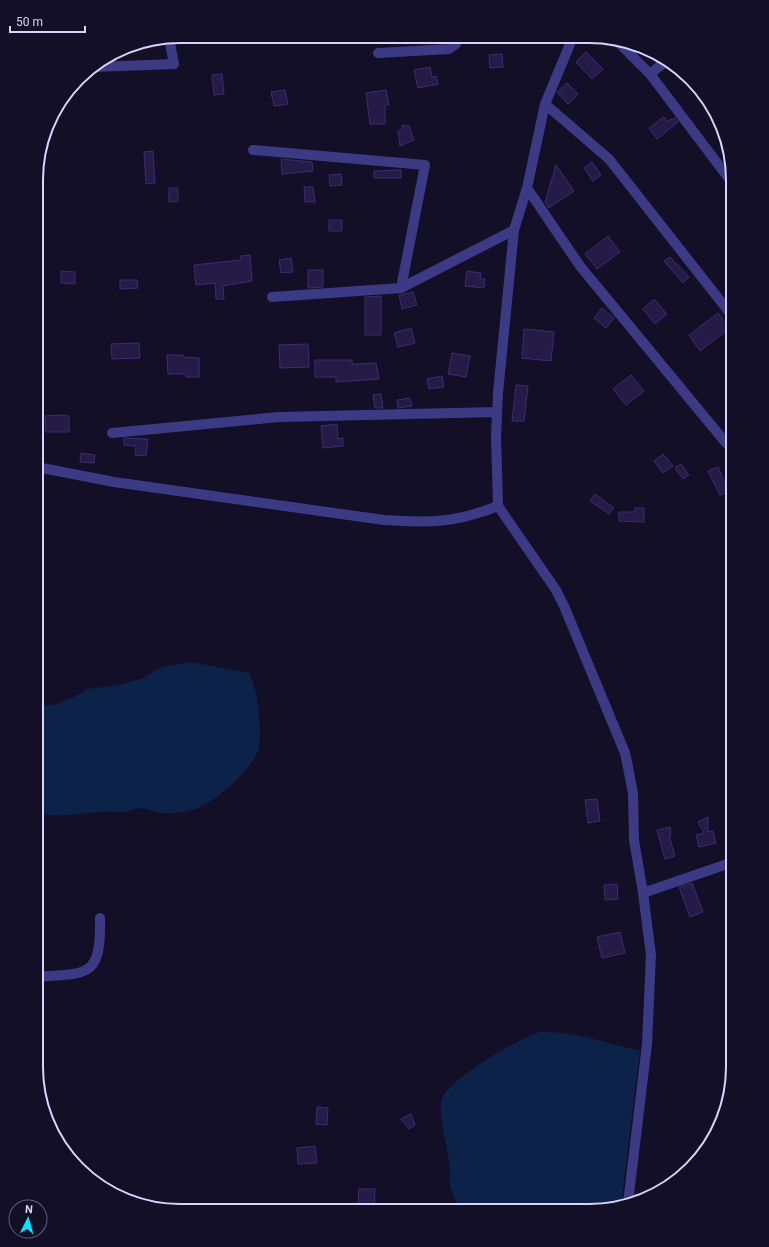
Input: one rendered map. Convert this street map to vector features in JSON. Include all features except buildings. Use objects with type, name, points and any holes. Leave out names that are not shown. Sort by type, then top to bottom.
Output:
[{"type":"street","points":[[103,67],[174,64],[170,43]]},
{"type":"street","points":[[378,53],[449,49],[456,43]]},
{"type":"street","points":[[570,43],[545,104],[527,188],[514,230],[497,412],[498,506],[556,590],[624,753],[633,794],[634,840],[651,955],[650,1006],[629,1198]]},
{"type":"street","points":[[625,48],[650,74],[726,174]]},
{"type":"street","points":[[650,74],[662,64]]},
{"type":"street","points":[[545,104],[609,159],[726,308]]},
{"type":"street","points":[[253,150],[425,165],[401,288]]},
{"type":"street","points":[[527,188],[580,266],[726,443]]},
{"type":"street","points":[[272,297],[401,288],[514,230]]},
{"type":"street","points":[[112,434],[279,417],[497,412]]},
{"type":"street","points":[[43,468],[122,483],[384,520],[415,522],[451,521],[473,516],[498,506]]},
{"type":"street","points":[[643,893],[726,864]]},
{"type":"street","points":[[43,977],[80,974],[90,969],[96,960],[99,951],[100,918]]},
{"type":"water","points":[[191,662],[249,673],[257,699],[260,730],[259,747],[250,765],[233,784],[223,792],[195,809],[170,813],[161,813],[141,808],[122,812],[68,815],[43,814],[43,705],[52,705],[74,697],[87,689],[119,685],[144,678],[157,669],[165,666]]},
{"type":"water","points":[[540,1032],[554,1032],[579,1036],[640,1050],[622,1200],[598,1204],[458,1204],[449,1182],[450,1167],[443,1131],[441,1112],[442,1098],[458,1080],[471,1070],[502,1050]]}]
